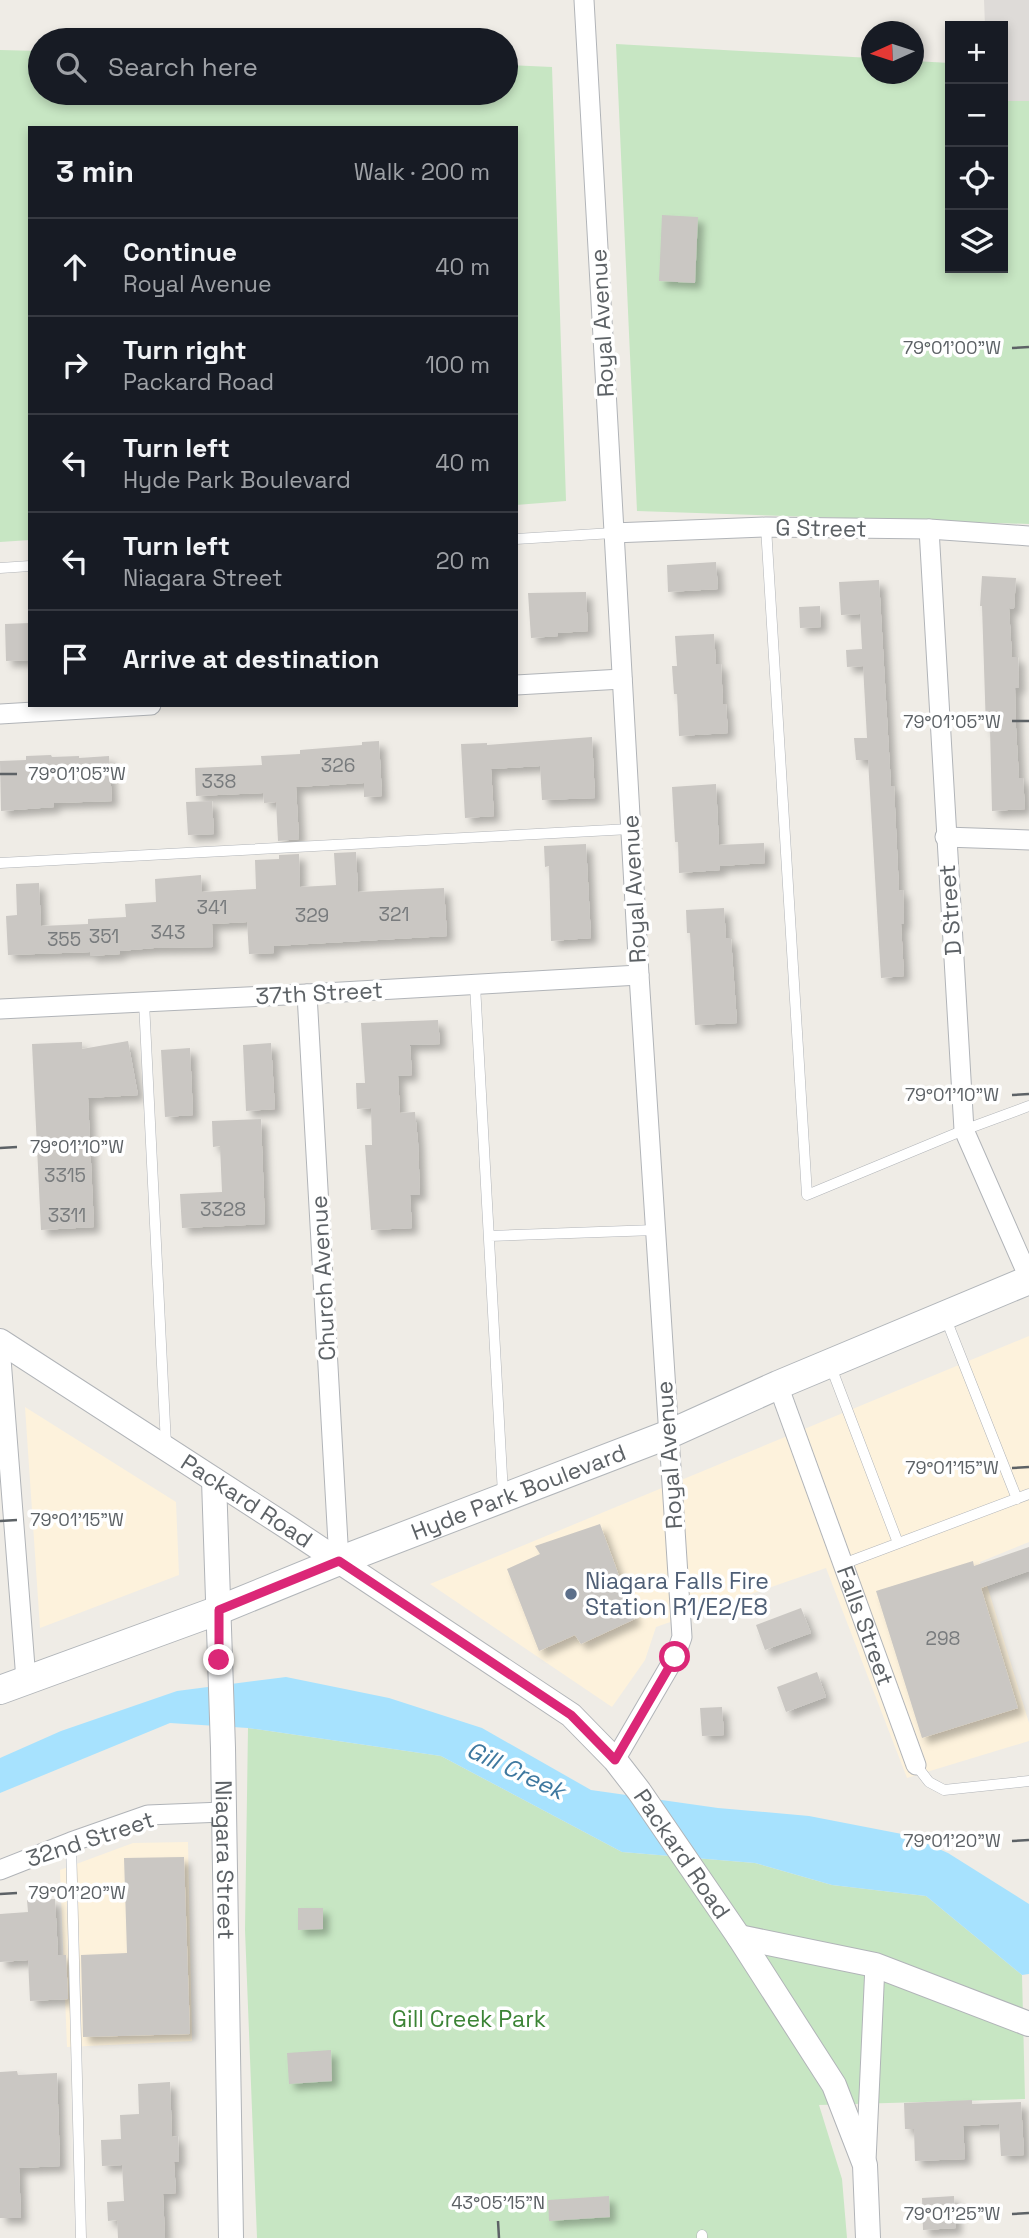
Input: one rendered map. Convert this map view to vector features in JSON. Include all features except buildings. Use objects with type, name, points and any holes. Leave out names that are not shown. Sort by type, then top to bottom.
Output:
[{"type":"main road","name":"Hyde Park Boulevard","points":[[13,1685],[219,1610],[667,1435],[1029,1279]]},
{"type":"street","name":"Royal Avenue","points":[[584,0],[639,975],[682,1637],[675,1657],[615,1760]]},
{"type":"street","name":"G Street","points":[[614,533],[766,527],[929,529],[1029,536]]},
{"type":"street","name":"D Street","points":[[929,529],[964,1130],[1029,1279]]},
{"type":"street","points":[[518,685],[622,679]]},
{"type":"street","points":[[0,713],[113,707]]},
{"type":"street","points":[[945,836],[1029,840]]},
{"type":"street","name":"37th Street","points":[[0,1009],[639,975]]},
{"type":"street","name":"Church Avenue","points":[[307,994],[339,1561]]},
{"type":"street","points":[[0,1344],[13,1685]]},
{"type":"street","name":"Packard Road","points":[[0,1344],[167,1449],[571,1715],[615,1760],[639,1791],[739,1937],[876,1965],[1029,2024]]},
{"type":"street","name":"Falls Street","points":[[778,1385],[916,1765]]},
{"type":"street","name":"Niagara Street","points":[[214,1480],[223,1748],[231,2238]]},
{"type":"street","name":"32nd Street","points":[[0,1870],[148,1815],[223,1812]]},
{"type":"street","points":[[739,1937],[834,2085],[865,2165]]},
{"type":"street","points":[[868,2238],[865,2165],[876,1965]]},
{"type":"lane","points":[[766,527],[807,1195],[1029,1106]]},
{"type":"lane","points":[[518,539],[614,533]]},
{"type":"lane","points":[[0,568],[28,566]]},
{"type":"lane","points":[[0,863],[631,829]]},
{"type":"lane","points":[[475,985],[503,1498]]},
{"type":"lane","points":[[144,1002],[167,1449]]},
{"type":"lane","points":[[490,1236],[655,1230]]},
{"type":"lane","points":[[944,1315],[1017,1499]]},
{"type":"lane","points":[[830,1363],[898,1543]]},
{"type":"lane","points":[[843,1564],[1029,1494]]},
{"type":"lane","name":"Falls Street","points":[[916,1765],[929,1782],[944,1790],[1029,1781]]},
{"type":"lane","points":[[71,1842],[81,2238]]},
{"type":"shaded area","points":[[984,0],[1029,0],[1029,101],[1008,101],[1008,21],[985,21]]},
{"type":"shaded area","points":[[1029,1336],[1029,1542],[980,1562],[1029,1723],[1029,1741],[907,1778],[826,1568],[656,1627],[645,1660],[612,1707],[430,1584]]},
{"type":"shaded area","points":[[25,1407],[176,1502],[179,1575],[40,1628]]},
{"type":"shaded area","points":[[188,1842],[192,2041],[67,2047],[60,1870],[133,1843]]},
{"type":"green space","points":[[616,44],[861,57],[861,84],[924,84],[924,62],[945,63],[945,273],[1008,273],[1008,101],[1029,101],[1029,524],[637,511]]},
{"type":"green space","points":[[0,50],[28,51],[28,105],[518,105],[518,66],[552,67],[566,501],[518,505],[518,126],[28,126],[28,540],[0,542]]},
{"type":"green space","name":"Gill Creek Park","points":[[248,1728],[441,1756],[622,1852],[755,1863],[832,1885],[926,1896],[1022,1975],[1025,2099],[819,2105],[842,2179],[847,2238],[257,2238],[245,1930]]},
{"type":"water","name":"Gill Creek","points":[[286,1677],[389,1698],[482,1728],[591,1790],[718,1808],[809,1816],[907,1835],[948,1853],[1029,1904],[1029,1974],[1022,1975],[926,1896],[832,1885],[755,1863],[622,1852],[441,1756],[248,1728],[170,1723],[0,1793],[0,1758],[61,1731],[177,1691]]},
{"type":"place","name":"Niagara Falls Fire Station R1/E2/E8","points":[[571,1594]]},
{"type":"route","points":[[219,1660],[219,1610],[339,1561],[571,1715],[615,1760],[675,1657]]}]
